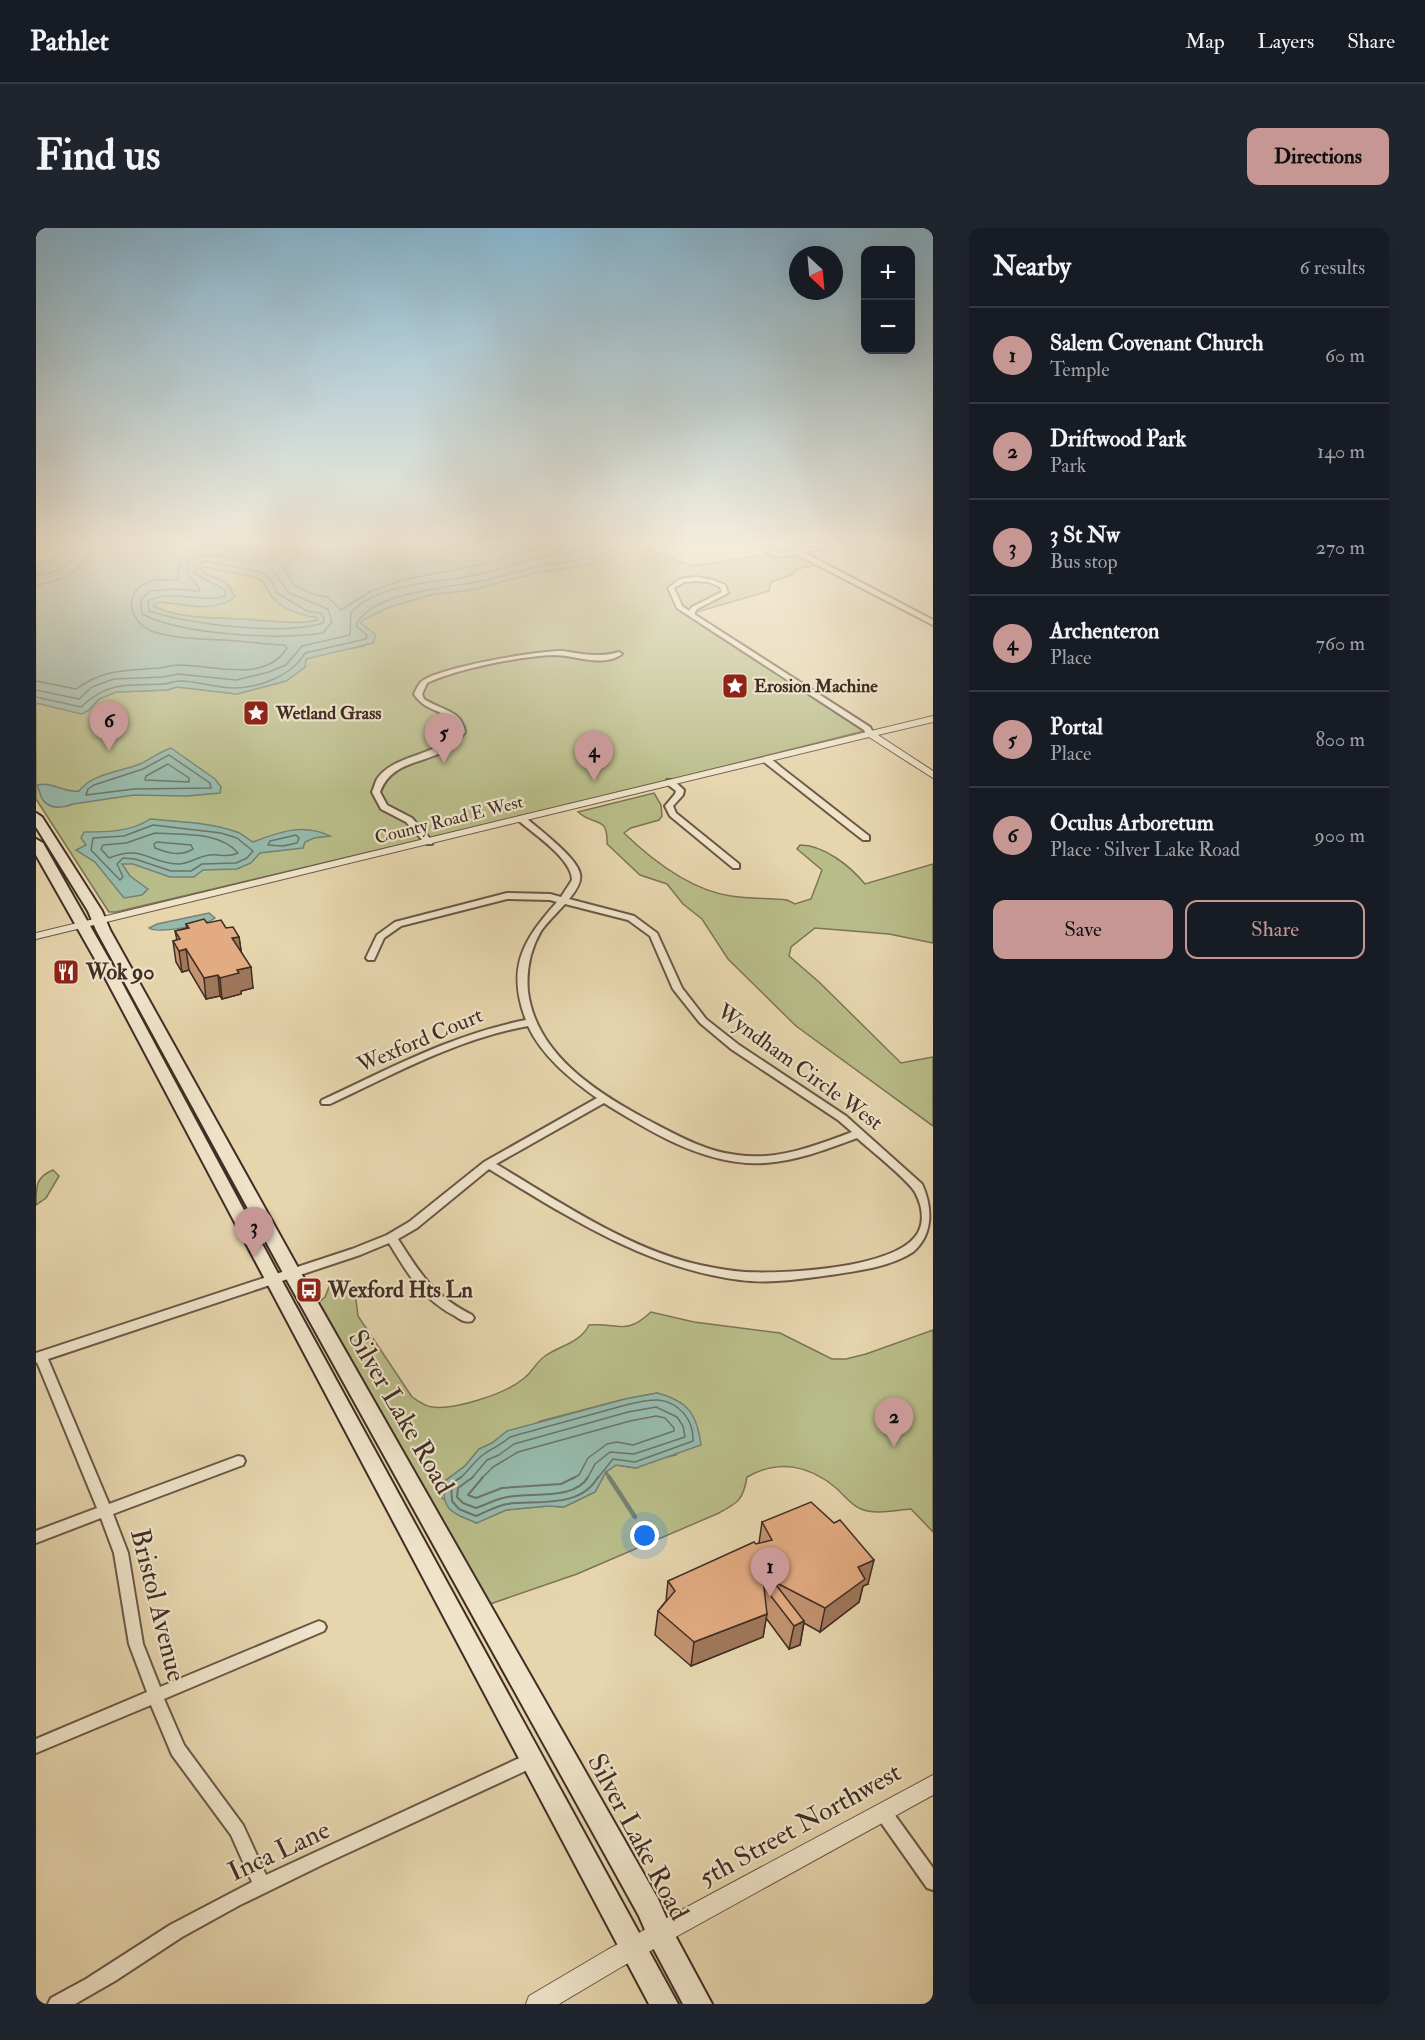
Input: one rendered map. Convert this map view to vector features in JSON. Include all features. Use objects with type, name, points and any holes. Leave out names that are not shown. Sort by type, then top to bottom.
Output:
[{"type":"main road","points":[[36,817],[70,868],[91,923]]},
{"type":"main road","points":[[36,843],[91,923],[282,1276],[532,1760],[663,2004]]},
{"type":"main road","name":"Silver Lake Road","points":[[282,1276],[627,1869],[698,2004]]},
{"type":"street","points":[[705,625],[867,729],[870,734],[933,775]]},
{"type":"street","points":[[429,842],[409,820],[384,807],[376,792],[379,780],[388,772],[450,744],[461,732],[461,725],[455,717],[421,701],[418,694],[421,686],[437,677],[537,654],[556,653],[607,657],[619,654]]},
{"type":"street","name":"County Road E West","points":[[36,936],[933,719]]},
{"type":"street","points":[[767,760],[866,838]]},
{"type":"street","points":[[670,782],[680,790],[679,795],[669,806],[673,814],[736,866]]},
{"type":"street","points":[[522,819],[576,872],[575,884],[539,928],[526,955],[522,980],[523,994],[532,1022],[549,1050],[563,1066],[603,1099],[682,1142],[716,1155],[732,1158],[781,1158],[807,1152],[860,1133]]},
{"type":"street","name":"Wyndham Circle West","points":[[371,958],[385,932],[407,921],[507,896],[533,895],[623,915],[649,930],[658,943],[678,989],[703,1021],[735,1047],[817,1100],[860,1133],[918,1187],[928,1206],[930,1231],[901,1254],[810,1275],[756,1277],[697,1269],[663,1259],[624,1243],[488,1164]]},
{"type":"street","name":"Wexford Court","points":[[326,1102],[469,1038],[505,1026],[532,1022]]},
{"type":"street","points":[[38,1357],[392,1238],[413,1225],[488,1164],[603,1099]]},
{"type":"street","points":[[392,1238],[429,1294],[441,1304],[468,1318]]},
{"type":"street","name":"Bristol Avenue","points":[[38,1357],[121,1553],[136,1644],[155,1697],[178,1750],[237,1830],[263,1886]]},
{"type":"street","points":[[36,1538],[238,1461]]},
{"type":"street","points":[[36,1746],[319,1627]]},
{"type":"street","name":"Inca Lane","points":[[57,2004],[83,1991],[192,1922],[263,1886],[532,1760]]},
{"type":"street","name":"5th Street Northwest","points":[[537,2004],[933,1784]]},
{"type":"street","points":[[883,1812],[933,1882]]},
{"type":"green space","points":[[361,625],[701,625],[864,731],[619,793],[109,912],[36,799],[36,703],[82,714],[99,699],[116,692],[167,690],[177,687],[237,694],[286,681],[305,667],[306,659],[320,654],[365,646]]},
{"type":"green space","points":[[654,793],[661,805],[662,816],[659,820],[631,828],[624,833],[673,873],[716,893],[738,897],[787,900],[795,904],[811,899],[822,870],[797,849],[800,845],[818,849],[836,858],[865,884],[933,864],[933,943],[889,934],[815,928],[791,947],[789,956],[819,982],[901,1063],[933,1057],[933,1126],[796,1026],[728,959],[702,919],[683,904],[667,884],[640,875],[607,844],[605,828],[599,822],[578,812]]},
{"type":"green space","points":[[53,1170],[59,1176],[46,1198],[36,1205],[38,1183],[43,1176]]},
{"type":"green space","points":[[337,1280],[348,1285],[355,1292],[358,1316],[412,1397],[432,1407],[466,1403],[504,1390],[526,1377],[545,1356],[581,1336],[589,1325],[627,1326],[642,1320],[651,1312],[694,1322],[780,1333],[832,1359],[846,1359],[866,1354],[933,1330],[933,1532],[911,1509],[867,1511],[854,1505],[826,1480],[815,1474],[793,1467],[770,1468],[747,1477],[739,1500],[719,1513],[577,1574],[490,1604],[319,1302],[325,1297],[331,1282]],"holes":[[[657,1393],[676,1455],[636,1468],[616,1465],[606,1472],[595,1492],[564,1507],[548,1506],[506,1510],[476,1523],[442,1498],[445,1481],[465,1466],[479,1449],[541,1421]]]},
{"type":"water","points":[[36,625],[363,625],[376,635],[373,643],[306,659],[305,667],[286,681],[237,694],[177,687],[167,690],[116,692],[99,699],[82,714],[36,703]]},
{"type":"water","points":[[171,748],[215,779],[221,787],[220,793],[187,796],[134,795],[57,807],[43,800],[37,785],[79,791],[92,780],[140,764]]},
{"type":"water","points":[[150,819],[216,826],[239,833],[253,842],[291,830],[310,830],[330,836],[305,842],[303,848],[260,853],[251,863],[237,869],[203,870],[194,877],[170,877],[133,864],[122,864],[130,876],[148,889],[142,895],[124,898],[95,862],[76,850],[86,845],[81,838],[84,832],[127,829]]},
{"type":"water","points":[[209,913],[215,918],[193,926],[162,930],[149,928],[157,924]]},
{"type":"water","points":[[657,1393],[676,1400],[689,1410],[697,1425],[701,1445],[636,1468],[616,1465],[606,1472],[595,1492],[564,1507],[548,1506],[506,1510],[477,1523],[455,1513],[446,1504],[445,1481],[465,1466],[479,1449],[492,1443],[507,1431],[625,1399]]},
{"type":"building","points":[[204,919],[207,923],[221,920],[226,928],[233,927],[239,937],[232,938],[251,967],[237,970],[239,973],[220,978],[218,975],[204,978],[186,949],[179,951],[173,941],[180,939],[175,931],[189,928],[186,924]]},
{"type":"building","points":[[811,1502],[834,1523],[840,1520],[874,1560],[858,1567],[865,1579],[825,1608],[773,1581],[804,1621],[794,1626],[764,1587],[767,1614],[694,1642],[658,1611],[675,1591],[668,1581],[754,1542],[756,1544],[772,1540],[762,1522]]},
{"type":"waterway","points":[[606,1472],[610,1479]]},
{"type":"waterway","points":[[609,1477],[635,1517]]},
{"type":"place","name":"Erosion Machine","points":[[735,686]]},
{"type":"place","name":"Wetland Grass","points":[[256,713]]},
{"type":"place","name":"Oculus Arboretum","points":[[109,751]]},
{"type":"place","name":"Portal","points":[[444,763]]},
{"type":"place","name":"Archenteron","points":[[594,781]]},
{"type":"place","name":"Wok 90","points":[[66,972]]},
{"type":"place","name":"3 St Nw","points":[[254,1257]]},
{"type":"place","name":"Wexford Hts Ln","points":[[309,1290]]},
{"type":"place","name":"Driftwood Park","points":[[894,1447]]},
{"type":"place","name":"Salem Covenant Church","points":[[770,1597]]}]
